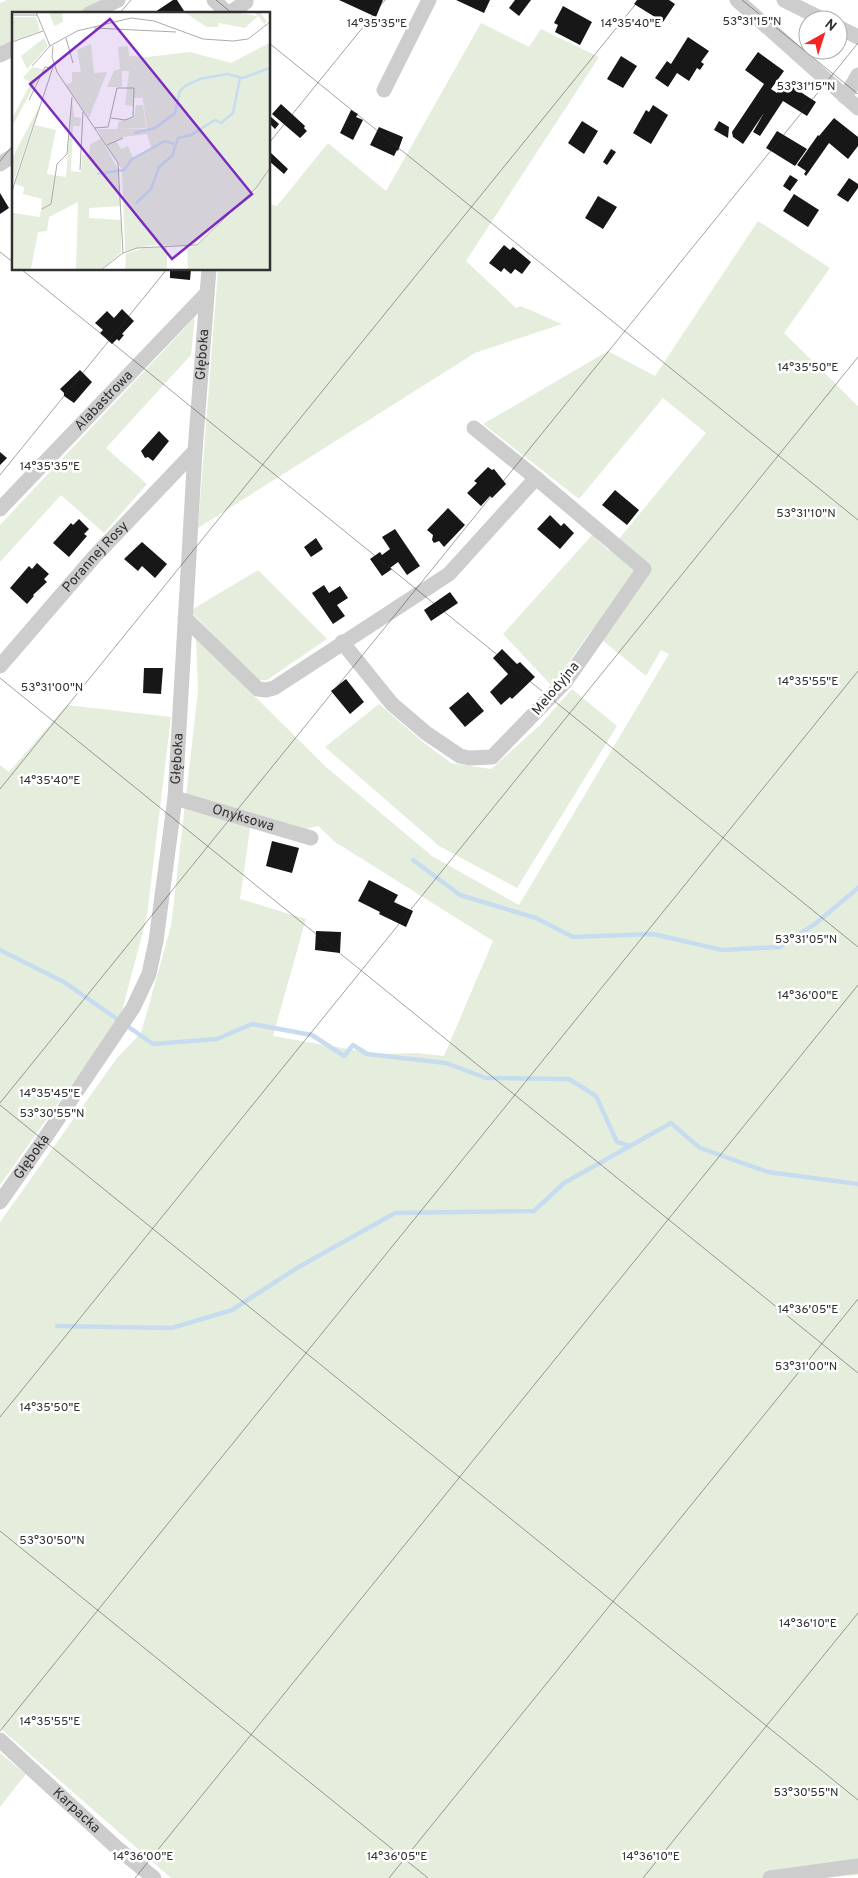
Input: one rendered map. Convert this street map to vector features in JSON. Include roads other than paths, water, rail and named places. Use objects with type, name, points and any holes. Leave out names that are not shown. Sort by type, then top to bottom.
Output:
[{"type":"street","points":[[92,12],[118,0]]},
{"type":"street","points":[[214,0],[226,12]]},
{"type":"street","points":[[384,90],[429,0]]},
{"type":"street","points":[[738,0],[858,108]]},
{"type":"street","points":[[784,0],[804,10]]},
{"type":"street","points":[[232,12],[245,5]]},
{"type":"street","points":[[0,55],[12,49]]},
{"type":"street","points":[[845,97],[858,75]]},
{"type":"street","points":[[0,164],[12,156]]},
{"type":"street","name":"Głęboka","points":[[0,1202],[133,1008],[149,974],[156,941],[175,798],[195,451],[209,270]]},
{"type":"street","name":"Alabastrowa","points":[[0,509],[207,293]]},
{"type":"street","name":"Melodyjna","points":[[342,642],[392,704],[426,733],[460,756],[469,758],[492,756],[566,681],[644,569],[474,428]]},
{"type":"street","name":"Porannej Rosy","points":[[0,666],[94,557],[195,451]]},
{"type":"street","points":[[185,618],[258,689],[274,688],[449,574],[536,478]]},
{"type":"street","name":"Onyksowa","points":[[175,798],[311,838]]},
{"type":"street","name":"Karpacka","points":[[0,1740],[116,1847],[154,1878]]},
{"type":"street","points":[[770,1878],[858,1866]]},
{"type":"waterway","points":[[413,860],[460,895],[536,918],[573,937],[653,934],[722,950],[780,947],[815,924],[858,888]]},
{"type":"waterway","points":[[0,950],[64,982],[153,1044],[217,1039],[252,1024],[312,1035],[344,1056],[353,1045],[367,1054],[446,1063],[486,1078],[569,1079],[596,1096],[617,1142],[630,1146]]},
{"type":"waterway","points":[[57,1326],[172,1328],[232,1310],[297,1268],[395,1213],[534,1211],[564,1183],[671,1123],[700,1148],[768,1172],[858,1184]]}]
